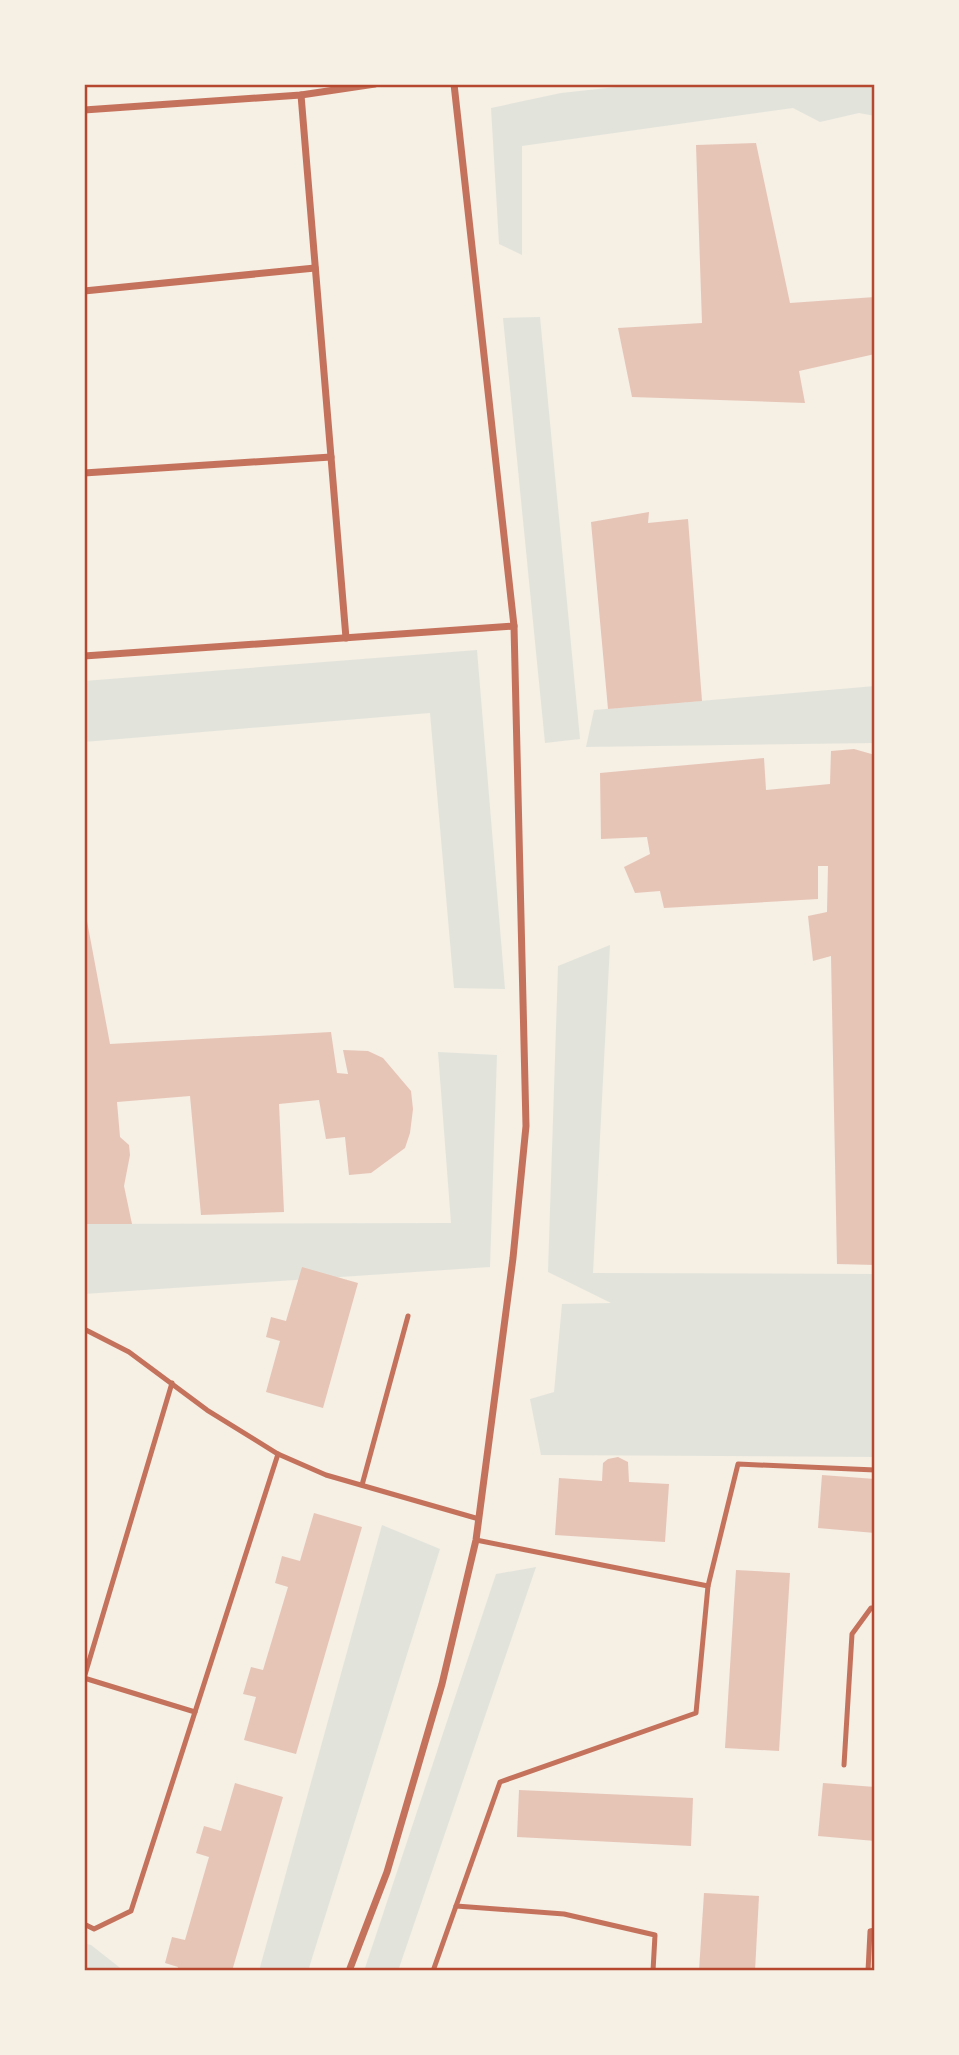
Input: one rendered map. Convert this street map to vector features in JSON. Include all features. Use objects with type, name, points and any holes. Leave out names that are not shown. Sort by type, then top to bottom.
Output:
[{"type":"street","points":[[84,110],[301,94],[375,84]]},
{"type":"street","points":[[349,1971],[387,1872],[423,1751],[442,1684],[476,1540],[513,1258],[526,1126],[514,626],[454,84]]},
{"type":"street","points":[[301,94],[346,638]]},
{"type":"street","points":[[84,290],[315,268]]},
{"type":"street","points":[[84,473],[331,457]]},
{"type":"street","points":[[84,656],[514,626]]},
{"type":"lane","points":[[362,1485],[408,1316]]},
{"type":"lane","points":[[84,1329],[129,1352],[207,1410],[278,1454],[326,1475],[479,1518]]},
{"type":"lane","points":[[172,1383],[84,1678],[195,1712]]},
{"type":"lane","points":[[84,1924],[94,1929],[131,1911],[278,1454]]},
{"type":"lane","points":[[433,1971],[500,1782],[696,1713],[708,1586],[738,1464],[875,1470]]},
{"type":"lane","points":[[476,1540],[708,1586]]},
{"type":"lane","points":[[844,1765],[852,1634],[871,1608],[875,1608]]},
{"type":"lane","points":[[456,1906],[564,1914],[655,1935],[653,1971]]},
{"type":"lane","points":[[868,1971],[870,1931],[875,1930]]},
{"type":"shaded area","points":[[644,84],[875,84],[875,116],[859,113],[820,122],[793,108],[522,146],[522,255],[499,244],[491,108],[561,93]]},
{"type":"shaded area","points":[[540,317],[580,739],[545,743],[503,318]]},
{"type":"shaded area","points":[[477,650],[505,989],[454,988],[430,713],[84,742],[84,681]]},
{"type":"shaded area","points":[[875,686],[875,743],[586,747],[594,710]]},
{"type":"shaded area","points":[[610,945],[593,1273],[875,1274],[875,1457],[541,1455],[530,1399],[554,1392],[562,1304],[611,1303],[548,1272],[558,966]]},
{"type":"shaded area","points":[[438,1052],[497,1055],[490,1267],[84,1294],[84,1224],[451,1223]]},
{"type":"shaded area","points":[[382,1525],[440,1549],[308,1971],[259,1971]]},
{"type":"shaded area","points":[[536,1567],[398,1971],[364,1971],[496,1574]]},
{"type":"shaded area","points":[[84,1943],[91,1945],[124,1971],[84,1971]]},
{"type":"building","points":[[756,143],[790,303],[875,297],[875,354],[799,371],[805,403],[632,397],[618,328],[702,323],[696,145]]},
{"type":"building","points":[[649,512],[648,523],[688,519],[702,701],[608,709],[591,522]]},
{"type":"building","points":[[854,749],[875,755],[875,1265],[837,1264],[831,956],[813,961],[808,916],[827,912],[828,866],[818,866],[818,899],[664,908],[660,891],[635,893],[624,867],[650,854],[647,837],[601,839],[600,773],[764,758],[766,790],[830,784],[831,751]]},
{"type":"building","points":[[84,905],[110,1044],[331,1032],[337,1073],[348,1074],[343,1050],[368,1051],[383,1058],[411,1091],[413,1109],[405,1148],[371,1173],[349,1175],[345,1137],[326,1139],[319,1100],[279,1104],[284,1212],[201,1215],[190,1096],[117,1102],[120,1137],[129,1145],[130,1155],[124,1186],[132,1224],[84,1224]]},
{"type":"building","points":[[302,1267],[358,1283],[323,1408],[266,1392],[280,1341],[266,1337],[271,1317],[286,1321]]},
{"type":"building","points":[[618,1457],[628,1462],[629,1482],[669,1484],[665,1542],[555,1535],[559,1478],[602,1481],[603,1463]]},
{"type":"building","points":[[822,1475],[875,1479],[875,1533],[818,1528]]},
{"type":"building","points":[[314,1513],[362,1527],[296,1754],[244,1740],[256,1697],[243,1694],[251,1667],[263,1670],[288,1587],[275,1583],[282,1556],[300,1561]]},
{"type":"building","points":[[736,1570],[790,1573],[779,1751],[725,1748]]},
{"type":"building","points":[[235,1783],[283,1797],[232,1971],[177,1971],[178,1967],[165,1963],[172,1937],[185,1940],[209,1857],[196,1853],[204,1826],[221,1831]]},
{"type":"building","points":[[823,1783],[875,1787],[875,1841],[818,1836]]},
{"type":"building","points":[[519,1790],[693,1798],[691,1846],[517,1837]]},
{"type":"building","points":[[704,1893],[759,1896],[755,1971],[699,1971]]}]
